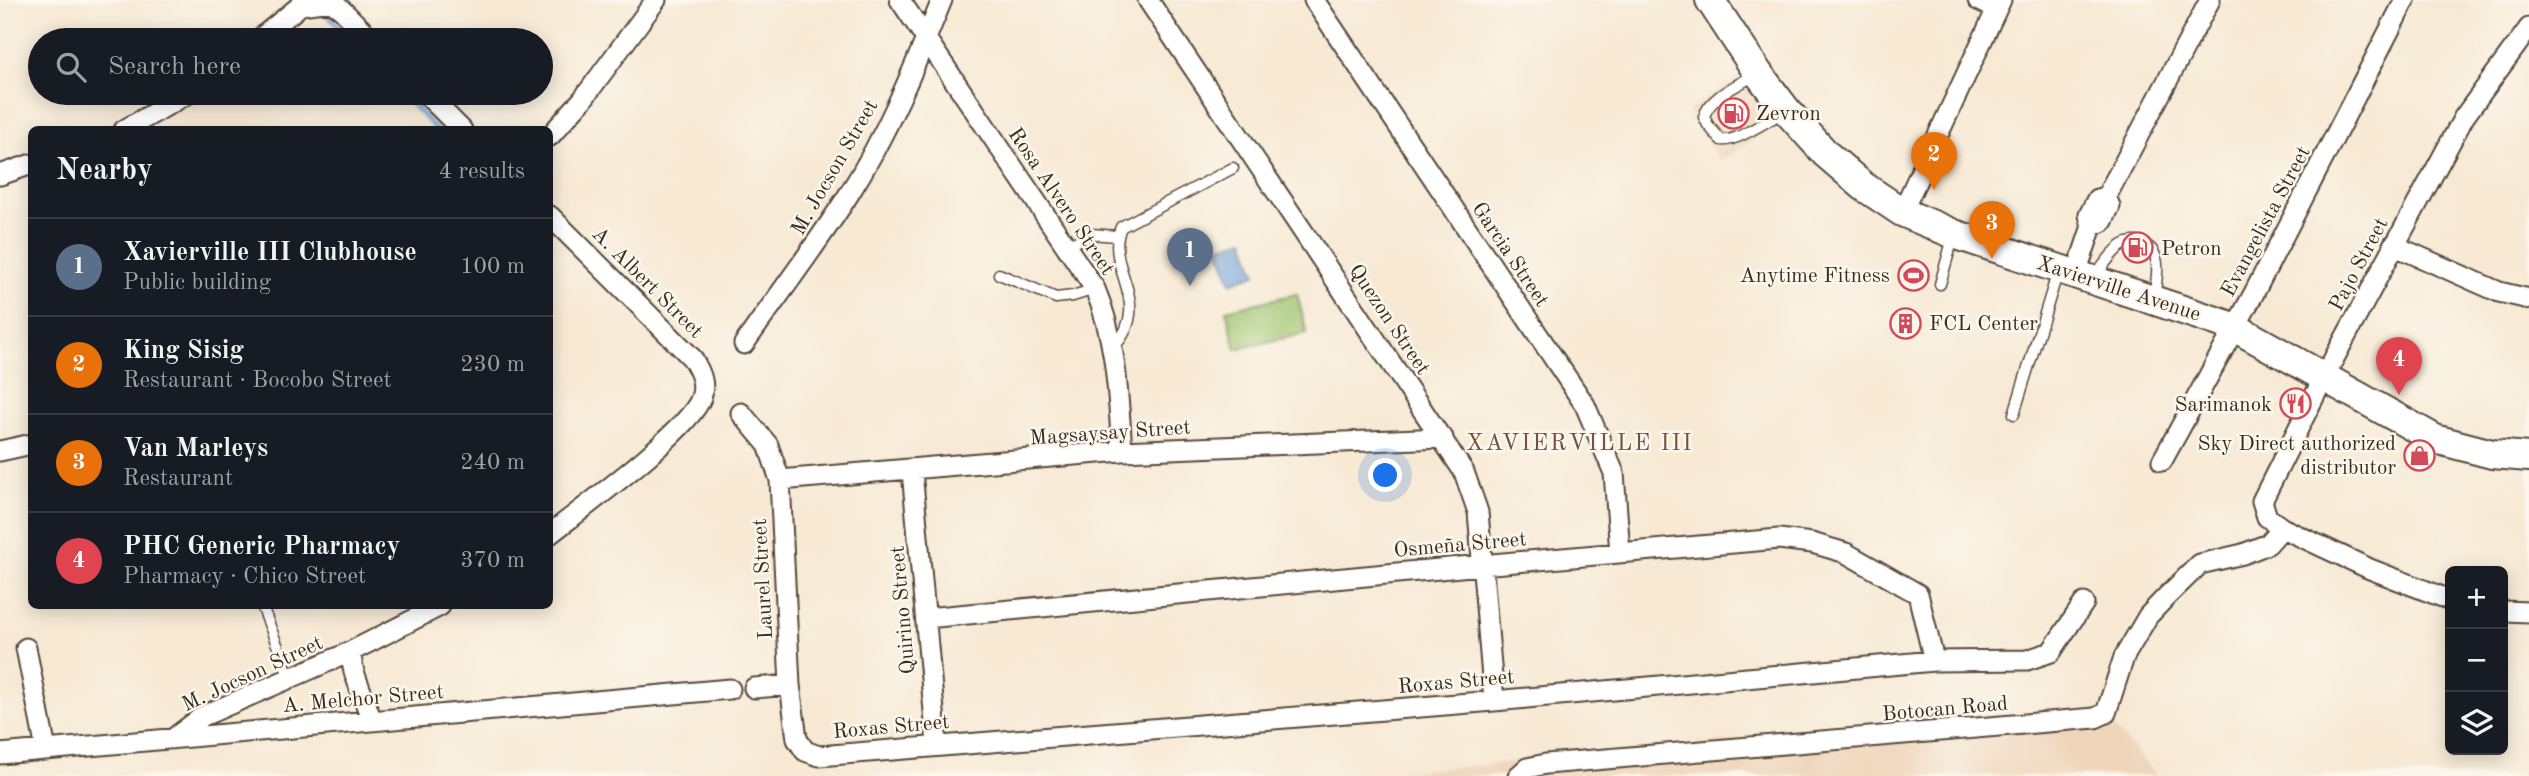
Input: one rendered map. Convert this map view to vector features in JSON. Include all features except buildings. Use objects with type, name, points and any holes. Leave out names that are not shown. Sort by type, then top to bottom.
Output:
[{"type":"main road","name":"Xavierville Avenue","points":[[1710,0],[1758,73],[1787,111],[1839,166],[1902,212],[1954,234],[2235,327],[2435,439],[2492,454],[2529,457]]},
{"type":"street","points":[[553,133],[583,99],[656,0]]},
{"type":"street","name":"Rosa Alvero Street","points":[[900,0],[1095,289],[1107,317],[1113,348],[1122,451]]},
{"type":"street","name":"M. Jocson Street","points":[[744,344],[850,192],[892,114],[942,0]]},
{"type":"street","name":"Quezon Street","points":[[1148,0],[1464,472],[1478,512],[1494,701]]},
{"type":"street","name":"Garcia Street","points":[[1314,0],[1585,405],[1614,473],[1620,553]]},
{"type":"street","points":[[1902,212],[1998,5],[1978,0]]},
{"type":"street","points":[[2076,274],[2092,226],[2089,215],[2097,199],[2106,197],[2210,0]]},
{"type":"street","name":"Evangelista Street","points":[[2162,461],[2253,295],[2405,0]]},
{"type":"street","points":[[273,28],[301,5],[330,1],[360,28]]},
{"type":"street","name":"Pajo Street","points":[[2282,528],[2267,517],[2262,501],[2393,245],[2464,117],[2529,27]]},
{"type":"street","points":[[131,126],[168,105]]},
{"type":"street","points":[[437,105],[458,126]]},
{"type":"street","points":[[0,175],[28,165]]},
{"type":"street","name":"A. Albert Street","points":[[553,219],[692,358],[701,373],[703,386],[700,400],[680,426],[604,493],[553,532]]},
{"type":"street","points":[[2393,245],[2499,292],[2528,298]]},
{"type":"street","name":"Laurel Street","points":[[741,413],[768,444],[780,480],[790,685],[797,739],[805,751]]},
{"type":"street","name":"Magsaysay Street","points":[[780,480],[912,471],[1122,451],[1443,438]]},
{"type":"street","points":[[0,451],[28,445]]},
{"type":"street","name":"Quirino Street","points":[[912,471],[937,744]]},
{"type":"street","points":[[2282,528],[2370,569],[2445,598]]},
{"type":"street","name":"Botocan Road","points":[[1518,776],[1527,768],[1546,764],[2095,718],[2106,713],[2124,657],[2148,617],[2166,597],[2200,564],[2243,554],[2268,544],[2282,528]]},
{"type":"street","name":"Osmeña Street","points":[[926,618],[1779,539],[1812,543],[1846,553],[1918,594],[1934,661]]},
{"type":"street","name":"Roxas Street","points":[[805,751],[819,755],[1494,701],[1934,661],[2027,660],[2051,652],[2084,603]]},
{"type":"street","name":"M. Jocson Street","points":[[174,738],[203,716],[350,652],[434,609]]},
{"type":"street","points":[[2508,611],[2529,612]]},
{"type":"street","points":[[26,648],[46,750]]},
{"type":"street","name":"M. Jocson Street","points":[[350,652],[372,721]]},
{"type":"street","points":[[754,688],[790,685]]},
{"type":"street","name":"A. Melchor Street","points":[[0,754],[730,690]]},
{"type":"lane","points":[[1758,73],[1721,96],[1706,111],[1704,117],[1713,133],[1721,140],[1735,140],[1787,111]]},
{"type":"lane","points":[[1113,348],[1127,331],[1131,301],[1116,247],[1121,227],[1233,168]]},
{"type":"lane","points":[[1067,246],[1091,234],[1118,236]]},
{"type":"lane","points":[[1940,284],[1954,234]]},
{"type":"lane","points":[[2014,414],[2076,274],[2123,244],[2140,243],[2152,251],[2158,265],[2154,299]]},
{"type":"lane","points":[[999,274],[1056,298],[1095,289]]},
{"type":"lane","points":[[263,609],[290,678]]},
{"type":"shaded area","points":[[1746,72],[1780,122],[1720,162],[1687,111]]},
{"type":"shaded area","points":[[2102,713],[2157,776],[1359,776],[1789,736]]},
{"type":"green space","points":[[1297,294],[1307,333],[1236,349],[1226,310]]},
{"type":"water","points":[[1244,239],[1256,274],[1231,283],[1218,247]]},
{"type":"waterway","points":[[322,9],[340,28]]},
{"type":"waterway","points":[[413,105],[433,126]]},
{"type":"place","name":"Zevron","points":[[1733,113]]},
{"type":"place","name":"King Sisig","points":[[1934,190]]},
{"type":"place","name":"Petron","points":[[2138,248]]},
{"type":"place","name":"Van Marleys","points":[[1992,259]]},
{"type":"place","name":"Anytime Fitness","points":[[1913,275]]},
{"type":"place","name":"Xavierville III Clubhouse","points":[[1190,286]]},
{"type":"place","name":"FCL Center","points":[[1906,323]]},
{"type":"place","name":"PHC Generic Pharmacy","points":[[2399,395]]},
{"type":"place","name":"Sarimanok","points":[[2295,404]]},
{"type":"place","name":"Sky Direct authorized distributor","points":[[2419,455]]},
{"type":"district","name":"XAVIERVILLE III","points":[[1580,442]]}]
